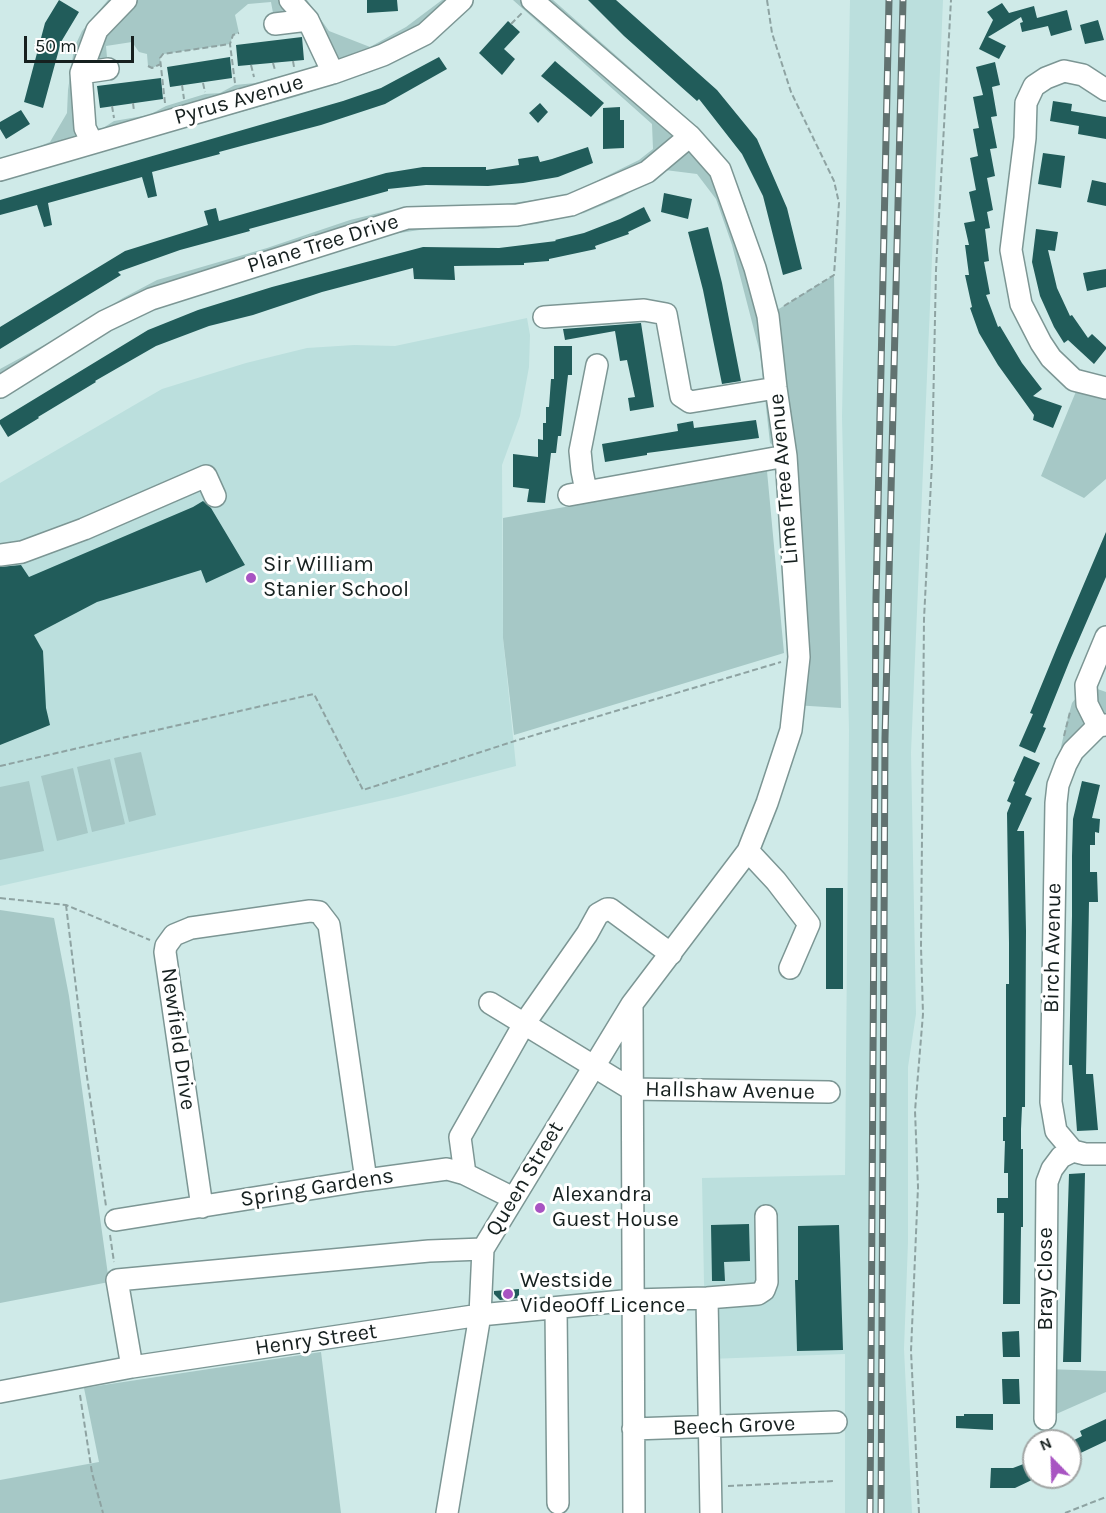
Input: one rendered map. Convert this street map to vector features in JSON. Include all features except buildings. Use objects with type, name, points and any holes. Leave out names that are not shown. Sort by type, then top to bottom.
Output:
[{"type":"street","points":[[92,142],[85,128],[81,73],[98,30],[126,0]]},
{"type":"street","points":[[290,0],[308,20],[333,73]]},
{"type":"street","name":"Pyrus Avenue","points":[[0,170],[333,73],[383,55],[425,34],[462,0]]},
{"type":"street","name":"Lime Tree Avenue","points":[[532,0],[690,136],[720,170],[755,268],[768,315],[786,456],[799,657],[791,730],[767,803],[748,851],[632,1004]]},
{"type":"street","points":[[275,24],[308,20]]},
{"type":"street","points":[[81,73],[108,69]]},
{"type":"street","points":[[1106,90],[1083,75],[1064,71],[1034,86],[1026,103],[1025,138],[1011,250],[1022,304],[1041,344],[1051,358],[1074,380],[1106,388]]},
{"type":"street","name":"Plane Tree Drive","points":[[0,387],[105,321],[151,298],[407,218],[516,215],[571,205],[647,171],[690,136]]},
{"type":"street","points":[[544,317],[644,310],[666,314],[681,396],[690,402],[776,388]]},
{"type":"street","points":[[597,365],[580,451],[582,471],[578,493],[786,456]]},
{"type":"street","points":[[0,555],[22,552],[84,529],[206,476],[215,496]]},
{"type":"street","points":[[1102,725],[1087,704],[1086,685],[1106,637]]},
{"type":"street","name":"Birch Avenue","points":[[1073,1151],[1056,1131],[1051,1102],[1056,803],[1058,785],[1073,751],[1102,725]]},
{"type":"street","points":[[748,851],[776,881],[809,924],[790,968]]},
{"type":"street","points":[[465,1174],[460,1137],[524,1024],[580,944],[598,914],[610,909],[671,954]]},
{"type":"street","name":"Newfield Drive","points":[[202,1207],[165,952],[166,946],[174,935],[191,928],[310,911],[319,912],[329,926],[366,1180]]},
{"type":"street","points":[[490,1003],[631,1089]]},
{"type":"street","points":[[632,1004],[634,1513]]},
{"type":"street","name":"Queen Street","points":[[447,1513],[480,1315],[483,1249],[632,1004]]},
{"type":"street","name":"Hallshaw Avenue","points":[[631,1089],[829,1092]]},
{"type":"street","points":[[1073,1151],[1085,1154],[1106,1154]]},
{"type":"street","name":"Bray Close","points":[[1045,1419],[1047,1182],[1052,1169],[1061,1157],[1073,1151]]},
{"type":"street","name":"Spring Gardens","points":[[116,1220],[447,1169],[465,1174],[513,1198]]},
{"type":"street","name":"Henry Street","points":[[0,1392],[132,1367],[480,1315],[633,1300],[751,1295],[764,1290],[767,1282],[766,1216]]},
{"type":"street","points":[[132,1367],[117,1280],[429,1251],[483,1249]]},
{"type":"street","points":[[710,1298],[711,1513]]},
{"type":"street","points":[[556,1308],[558,1503]]},
{"type":"street","name":"Beech Grove","points":[[633,1429],[836,1422]]},
{"type":"path","points":[[767,0],[772,33],[791,92],[834,181],[839,203],[834,274],[768,315]]},
{"type":"path","points":[[919,1513],[911,1351],[918,1187],[915,1111],[923,1014],[921,935],[924,619],[932,462],[936,270],[951,0]]},
{"type":"path","points":[[235,85],[230,44],[232,35],[239,33]]},
{"type":"path","points":[[166,106],[160,58],[163,54],[230,44]]},
{"type":"path","points":[[273,63],[276,76]]},
{"type":"path","points":[[148,66],[152,68],[161,64]]},
{"type":"path","points":[[251,65],[255,83]]},
{"type":"path","points":[[203,82],[205,94]]},
{"type":"path","points":[[182,86],[184,102]]},
{"type":"path","points":[[133,103],[135,117]]},
{"type":"path","points":[[112,106],[114,121]]},
{"type":"path","points":[[0,766],[314,694],[363,790],[518,740],[799,657]]},
{"type":"path","points":[[0,898],[66,905],[166,946]]},
{"type":"path","points":[[66,905],[98,1153]]},
{"type":"path","points":[[77,1377],[92,1473],[103,1513]]},
{"type":"path","points":[[710,1486],[835,1481]]},
{"type":"path","points":[[1065,1513],[1106,1497]]},
{"type":"shaded area","points":[[108,0],[307,0],[329,31],[370,47],[406,27],[442,0],[472,0],[446,24],[396,60],[371,72],[295,97],[93,153],[0,182],[0,158],[50,142],[67,113],[74,48],[82,31]],"holes":[[[271,2],[275,24],[308,20],[327,56],[312,68],[255,83],[235,85],[220,93],[205,94],[166,106],[149,115],[114,121],[103,128],[94,129],[81,73],[108,69],[106,46],[132,42],[139,52],[147,54],[148,66],[152,68],[161,64],[160,58],[164,54],[230,44],[233,35],[239,33],[235,15],[248,4]]]},
{"type":"shaded area","points":[[513,0],[553,0],[687,118],[719,150],[733,174],[761,254],[769,315],[834,275],[841,708],[794,705],[786,456],[770,443],[760,353],[732,245],[716,199],[697,174],[665,170],[622,197],[584,213],[537,224],[483,229],[426,229],[386,235],[139,311],[0,397],[0,369],[157,280],[267,248],[350,220],[391,210],[432,206],[478,208],[568,195],[639,160],[653,149],[652,124]]},
{"type":"shaded area","points":[[850,0],[943,0],[911,752],[916,1014],[908,1067],[908,1242],[904,1349],[912,1513],[845,1513],[845,1354],[709,1359],[704,1283],[702,1178],[845,1175],[849,730],[842,417]]},
{"type":"shaded area","name":"Sir William Stanier School","points":[[527,318],[530,335],[529,367],[520,416],[502,465],[503,638],[516,766],[397,797],[0,886],[0,483],[162,389],[246,363],[307,348],[354,345],[395,346]]},
{"type":"shaded area","points":[[1077,389],[1106,398],[1106,479],[1084,498],[1041,476]]},
{"type":"shaded area","points":[[767,471],[784,653],[514,735],[503,638],[503,518]]},
{"type":"shaded area","points":[[1086,685],[1106,692],[1106,725],[1066,764],[1061,747],[1066,725],[1072,703]]},
{"type":"shaded area","points":[[141,752],[156,815],[129,822],[114,758]]},
{"type":"shaded area","points":[[110,759],[125,824],[92,832],[77,767]]},
{"type":"shaded area","points":[[73,768],[88,833],[57,841],[41,776]]},
{"type":"shaded area","points":[[29,781],[44,851],[0,860],[0,787]]},
{"type":"shaded area","points":[[0,910],[54,918],[69,996],[109,1282],[0,1303]]},
{"type":"shaded area","points":[[321,1352],[341,1513],[0,1513],[0,1480],[99,1462],[84,1388]]},
{"type":"shaded area","points":[[1045,1369],[1106,1371],[1106,1392],[1045,1419]]},
{"type":"railway","points":[[870,1513],[876,598],[889,0]]},
{"type":"railway","points":[[881,1513],[885,738],[903,0]]},
{"type":"place","name":"Sir William Stanier School","points":[[251,578]]},
{"type":"place","name":"Alexandra Guest House","points":[[540,1208]]},
{"type":"place","name":"Westside VideoOff Licence","points":[[508,1294]]}]
